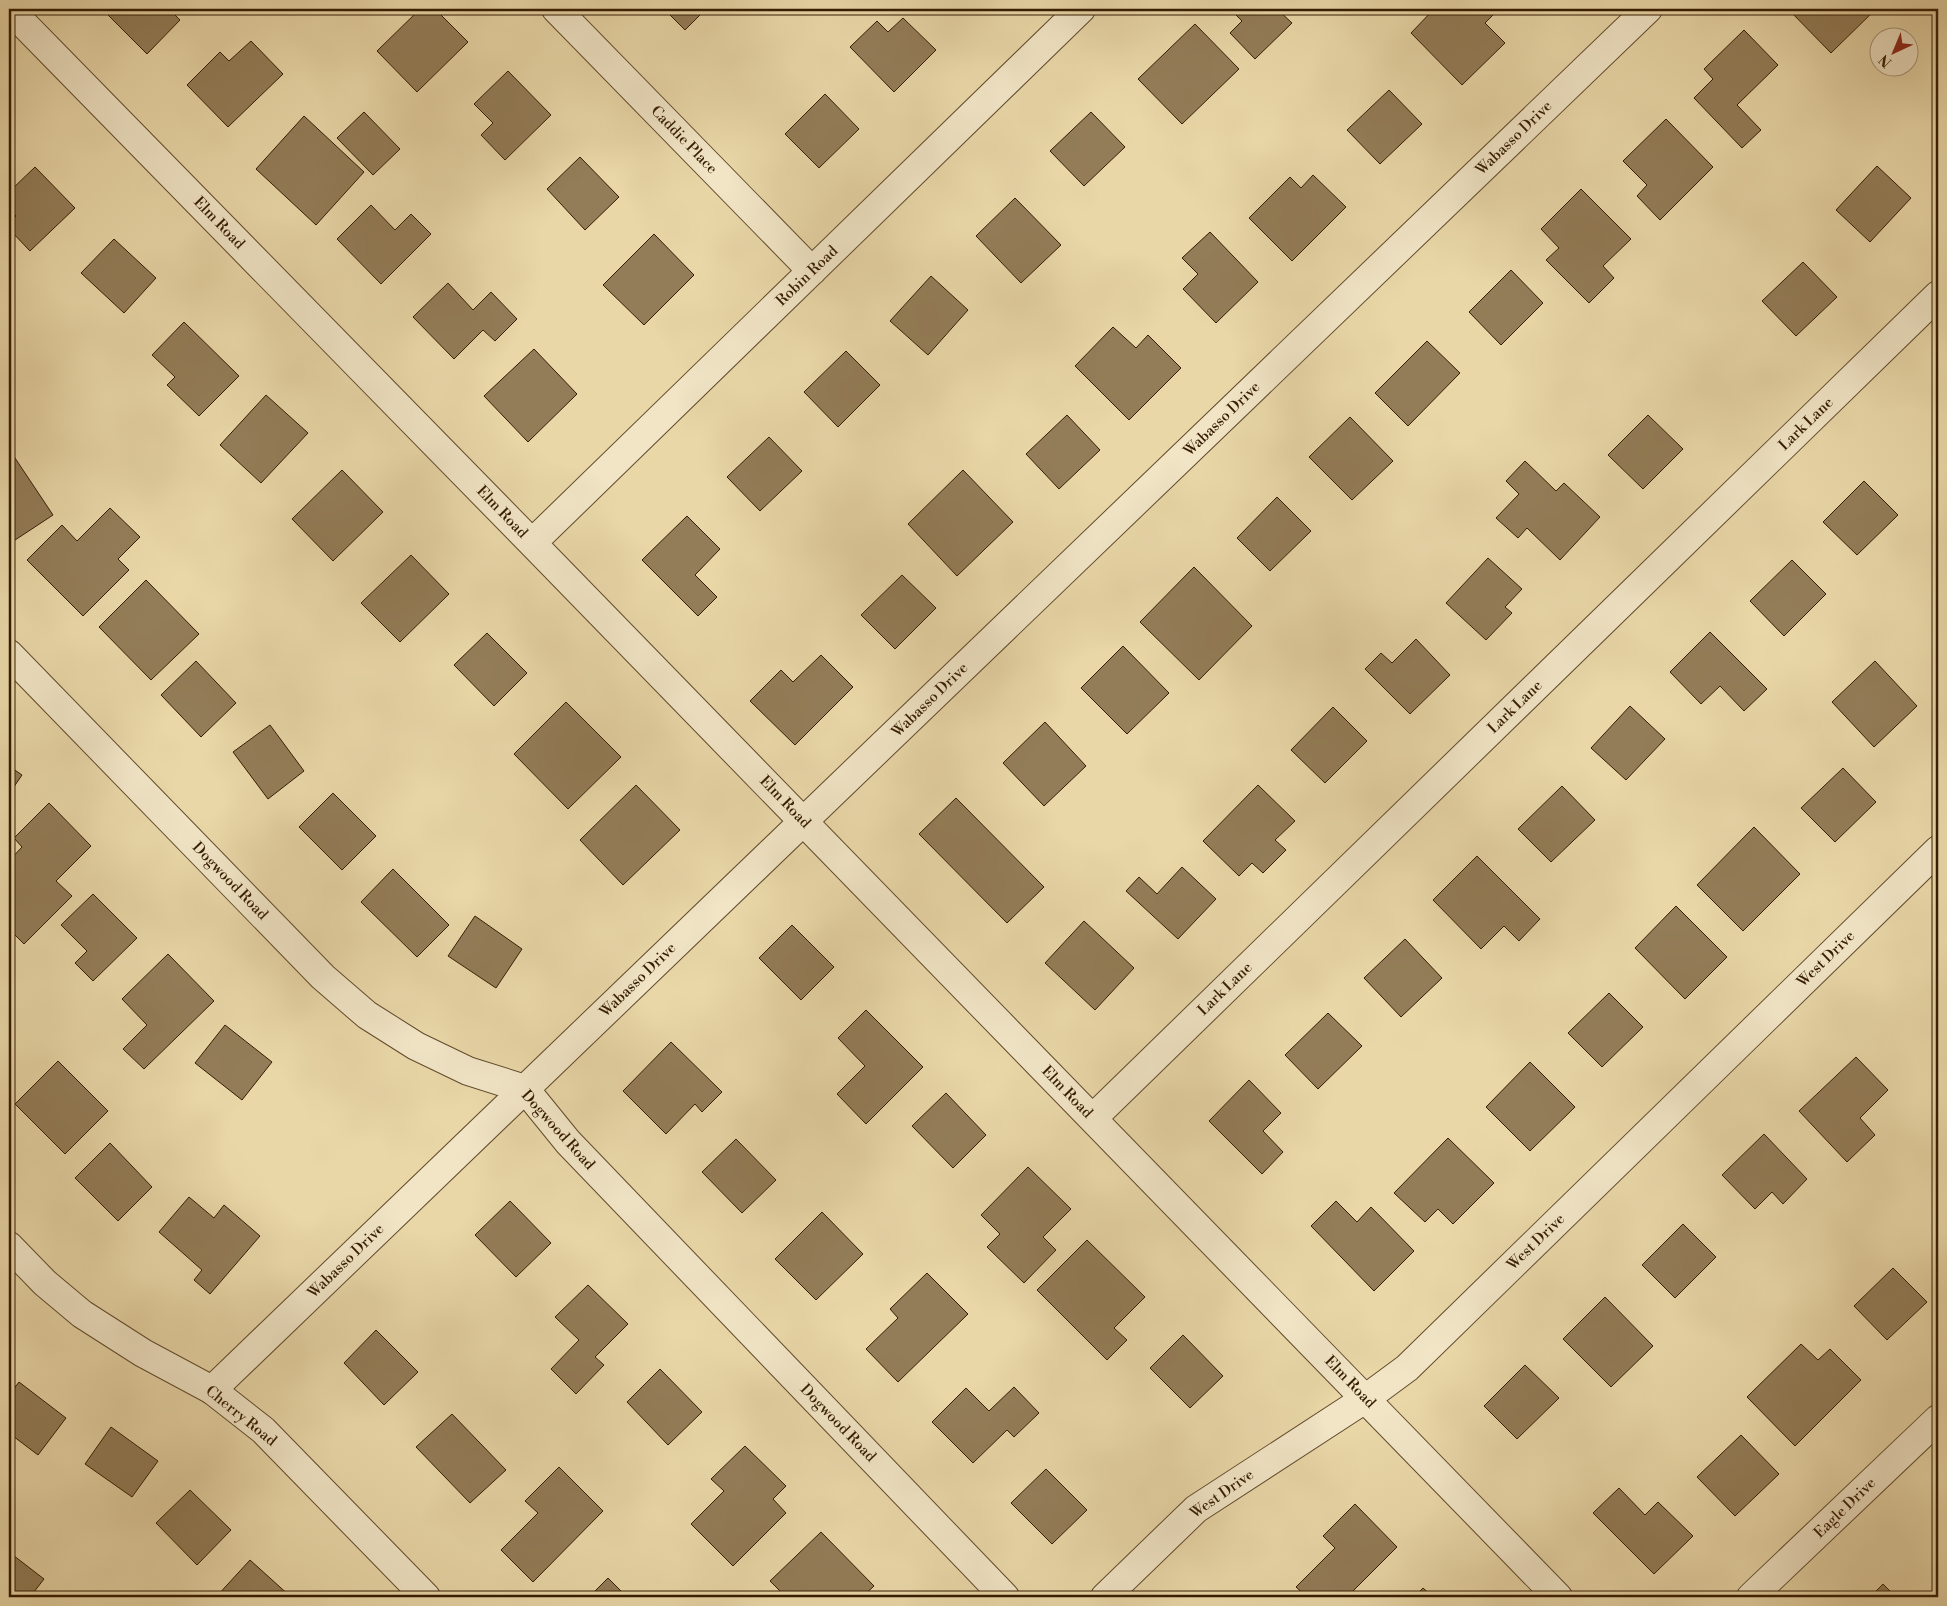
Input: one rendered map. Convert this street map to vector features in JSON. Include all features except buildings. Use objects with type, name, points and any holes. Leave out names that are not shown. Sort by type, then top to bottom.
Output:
[{"type":"street","name":"Elm Road","points":[[9,9],[1093,1118],[1558,1597]]},
{"type":"street","name":"Caddie Place","points":[[556,9],[812,271]]},
{"type":"street","name":"Robin Road","points":[[532,543],[1081,9]]},
{"type":"street","name":"Wabasso Drive","points":[[212,1390],[1648,9]]},
{"type":"street","name":"Lark Lane","points":[[1093,1118],[1938,295]]},
{"type":"street","name":"Dogwood Road","points":[[9,654],[323,977],[367,1016],[416,1046],[468,1071],[525,1089],[568,1142],[1005,1597]]},
{"type":"street","name":"West Drive","points":[[1105,1597],[1196,1510],[1365,1399],[1407,1368],[1938,850]]},
{"type":"street","name":"Cherry Road","points":[[9,1246],[45,1283],[82,1314],[143,1353],[212,1390],[263,1430],[426,1597]]},
{"type":"street","name":"Eagle Drive","points":[[1751,1597],[1938,1419]]}]
